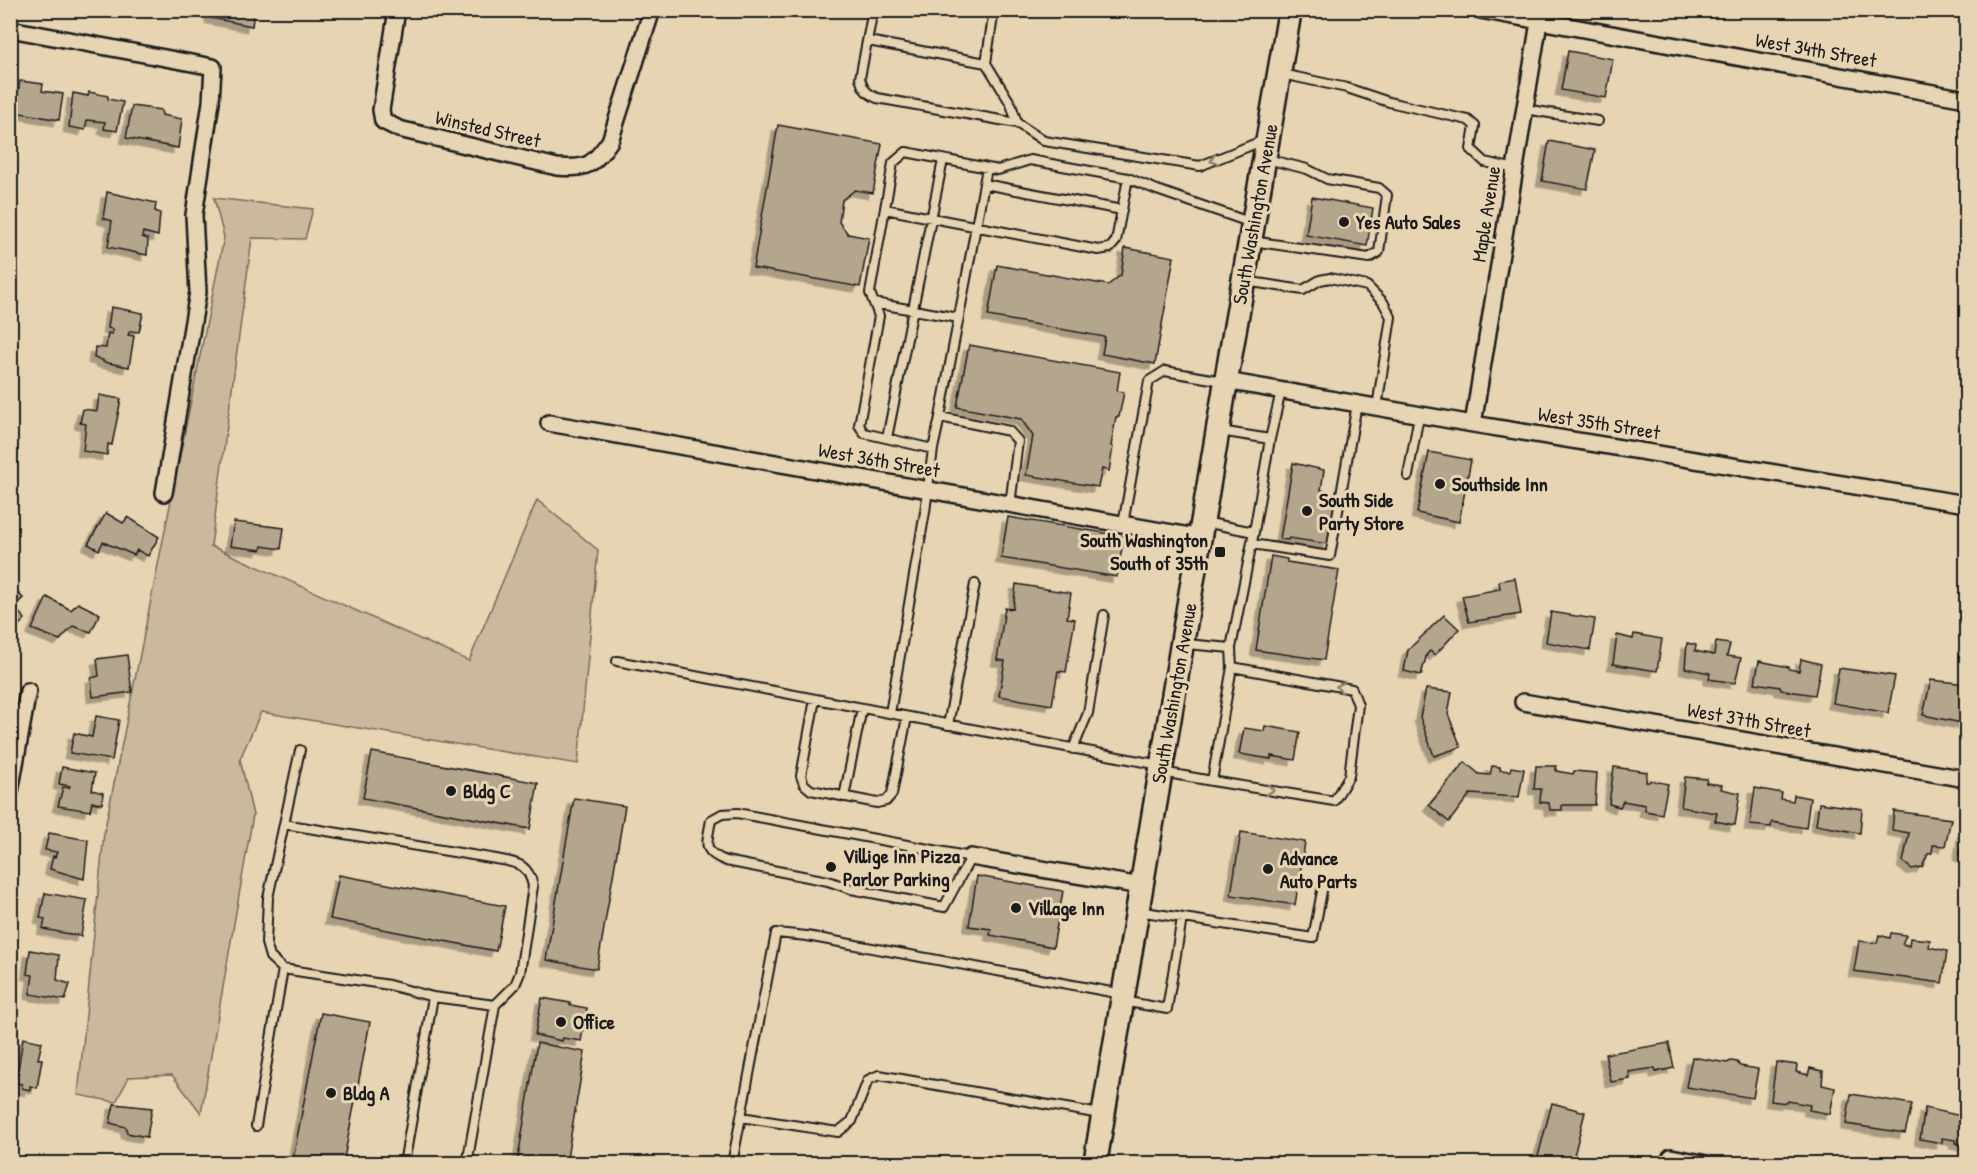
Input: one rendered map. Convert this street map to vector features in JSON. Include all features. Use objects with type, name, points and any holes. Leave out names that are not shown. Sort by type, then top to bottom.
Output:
[{"type":"main road","name":"South Washington Avenue","points":[[1095,1164],[1290,10]]},
{"type":"street","name":"Winsted Street","points":[[397,10],[381,110],[383,121],[399,129],[557,167],[585,167],[598,157],[610,141],[652,10]]},
{"type":"street","name":"West 34th Street","points":[[1480,10],[1540,16],[1966,99]]},
{"type":"street","name":"Maple Avenue","points":[[1473,424],[1540,16]]},
{"type":"street","points":[[10,29],[213,68],[211,102],[194,215],[198,292],[164,493]]},
{"type":"street","name":"West 35th Street","points":[[1226,381],[1473,424],[1966,504]]},
{"type":"street","name":"West 36th Street","points":[[549,423],[1123,524],[1202,530]]},
{"type":"street","points":[[10,792],[28,691]]},
{"type":"street","name":"West 37th Street","points":[[1523,702],[1966,779]]},
{"type":"street","points":[[971,857],[1141,886]]},
{"type":"street","points":[[1671,1157],[1707,1164]]},
{"type":"lane","points":[[873,10],[860,78],[862,88],[877,98],[1017,123],[1044,141],[1200,166],[1266,148],[1327,179],[1379,188],[1388,195],[1379,252],[1369,258],[1252,232],[1128,178],[1030,160],[998,170],[906,152],[893,163],[870,293],[879,316],[859,425],[864,433],[933,449]]},
{"type":"lane","points":[[982,10],[993,12],[986,63],[1011,104],[1017,123]]},
{"type":"lane","points":[[868,41],[986,63]]},
{"type":"lane","points":[[1280,73],[1468,120],[1475,126],[1471,149],[1485,162],[1515,169]]},
{"type":"lane","points":[[1525,109],[1598,121]]},
{"type":"lane","points":[[887,438],[943,159]]},
{"type":"lane","points":[[890,713],[933,449],[987,168]]},
{"type":"lane","points":[[885,209],[1098,250],[1110,248],[1116,241],[1128,178]]},
{"type":"lane","points":[[984,184],[1122,210]]},
{"type":"lane","points":[[1244,281],[1303,290],[1320,280],[1330,278],[1367,286],[1383,302],[1391,317],[1377,407]]},
{"type":"lane","points":[[874,303],[959,318]]},
{"type":"lane","points":[[1123,524],[1149,381],[1165,371],[1226,381]]},
{"type":"lane","points":[[1212,781],[1232,667],[1231,648],[1281,391]]},
{"type":"lane","points":[[1252,544],[1330,556],[1357,404]]},
{"type":"lane","points":[[1408,476],[1419,414]]},
{"type":"lane","points":[[940,417],[1009,431],[1018,441],[1010,505]]},
{"type":"lane","points":[[1218,430],[1270,439]]},
{"type":"lane","points":[[1202,530],[1254,532]]},
{"type":"lane","points":[[948,725],[975,584]]},
{"type":"lane","points":[[1073,749],[1088,712],[1104,615]]},
{"type":"lane","points":[[1183,644],[1231,648]]},
{"type":"lane","points":[[617,661],[1073,749],[1212,781],[1334,801],[1349,776],[1358,705],[1352,689],[1232,667]]},
{"type":"lane","points":[[815,699],[801,776],[804,784],[811,790],[877,804],[886,801],[892,794],[907,717]]},
{"type":"lane","points":[[844,797],[862,708]]},
{"type":"lane","points":[[300,750],[268,898],[266,943],[270,957],[283,969],[389,985],[433,997],[495,1005]]},
{"type":"lane","points":[[737,813],[971,857],[944,907],[726,861],[712,856],[707,846],[711,820],[722,814],[737,813]]},
{"type":"lane","points":[[284,824],[496,859],[523,866],[530,873],[533,886],[520,973],[515,985],[495,1005],[467,1164]]},
{"type":"lane","points":[[1137,911],[1313,938],[1324,881]]},
{"type":"lane","points":[[732,1164],[776,933],[807,936],[1122,998],[1167,1009],[1182,918]]},
{"type":"lane","points":[[256,1126],[283,969]]},
{"type":"lane","points":[[404,1164],[433,997]]},
{"type":"lane","points":[[741,1117],[838,1132],[852,1121],[868,1080],[879,1075],[1103,1114]]},
{"type":"shaded area","points":[[214,198],[313,209],[305,239],[252,238],[211,546],[469,661],[537,500],[598,550],[578,764],[261,712],[240,759],[253,815],[201,1113],[172,1075],[129,1077],[116,1102],[78,1095],[104,833],[224,237]]},
{"type":"building","points":[[211,10],[254,10],[252,26],[211,18]]},
{"type":"building","points":[[1568,51],[1613,59],[1606,98],[1561,90]]},
{"type":"building","points":[[20,81],[43,84],[42,91],[63,94],[59,120],[15,112]]},
{"type":"building","points":[[89,92],[123,102],[117,131],[104,129],[105,122],[87,120],[85,130],[69,127],[73,93],[88,96]]},
{"type":"building","points":[[132,106],[161,110],[162,115],[182,119],[178,148],[126,138]]},
{"type":"building","points":[[778,125],[882,144],[873,193],[855,190],[842,200],[839,222],[848,234],[869,238],[860,287],[753,268]]},
{"type":"building","points":[[1549,141],[1595,150],[1587,189],[1542,181]]},
{"type":"building","points":[[107,192],[156,203],[155,211],[160,213],[158,236],[143,232],[142,237],[148,239],[147,255],[108,247],[112,221],[103,218]]},
{"type":"building","points":[[1312,197],[1373,208],[1367,246],[1306,235]]},
{"type":"building","points":[[1125,248],[1174,257],[1155,364],[1102,354],[1105,337],[988,316],[997,265],[1108,285],[1121,275]]},
{"type":"building","points":[[111,307],[143,313],[139,332],[130,331],[128,335],[134,336],[129,367],[94,358],[95,347],[106,348],[108,333],[112,334],[112,329],[108,328]]},
{"type":"building","points":[[969,345],[1120,372],[1117,391],[1124,392],[1119,417],[1116,417],[1109,471],[1102,469],[1098,487],[1026,475],[1033,436],[1021,419],[957,407]]},
{"type":"building","points":[[99,395],[121,399],[112,445],[108,444],[107,455],[83,451],[86,424],[80,423],[83,409],[97,411]]},
{"type":"building","points":[[1429,452],[1471,460],[1459,522],[1417,513]]},
{"type":"building","points":[[1293,463],[1324,470],[1321,490],[1326,491],[1326,495],[1336,497],[1328,544],[1289,538],[1288,540],[1280,539]]},
{"type":"building","points":[[106,513],[123,523],[128,517],[159,537],[148,556],[137,550],[134,555],[103,542],[99,550],[88,544]]},
{"type":"building","points":[[1008,517],[1124,536],[1117,577],[1001,558]]},
{"type":"building","points":[[234,522],[284,528],[281,549],[262,546],[261,550],[230,546]]},
{"type":"building","points":[[1271,556],[1287,559],[1287,562],[1339,570],[1324,660],[1256,650]]},
{"type":"building","points":[[1515,578],[1521,614],[1469,622],[1462,596],[1500,589],[1499,581]]},
{"type":"building","points":[[1016,584],[1071,593],[1067,618],[1075,619],[1066,672],[1058,671],[1052,705],[999,696],[1005,661],[997,660],[1005,608],[1013,609]]},
{"type":"building","points":[[10,585],[23,598],[14,607],[25,619],[11,633]]},
{"type":"building","points":[[47,597],[71,610],[78,603],[100,614],[91,632],[73,626],[60,640],[32,629]]},
{"type":"building","points":[[1551,612],[1595,619],[1590,650],[1546,642]]},
{"type":"building","points":[[1444,615],[1459,629],[1435,655],[1430,651],[1427,654],[1421,675],[1404,671],[1408,650]]},
{"type":"building","points":[[1634,634],[1662,639],[1657,671],[1613,664],[1617,635],[1633,639]]},
{"type":"building","points":[[1716,642],[1730,644],[1727,656],[1741,658],[1735,683],[1709,679],[1710,673],[1685,668],[1687,643],[1696,645],[1695,651],[1714,655]]},
{"type":"building","points":[[127,655],[132,692],[93,697],[91,678],[99,676],[97,659]]},
{"type":"building","points":[[1801,659],[1821,664],[1815,695],[1755,683],[1759,661],[1799,671]]},
{"type":"building","points":[[1839,668],[1895,676],[1888,713],[1833,703]]},
{"type":"building","points":[[1931,680],[1966,684],[1966,724],[1923,715]]},
{"type":"building","points":[[1426,689],[1452,692],[1448,714],[1461,747],[1434,756],[1420,717]]},
{"type":"building","points":[[96,716],[119,720],[112,760],[70,753],[74,733],[92,737]]},
{"type":"building","points":[[1265,726],[1300,732],[1295,760],[1239,754],[1244,728],[1264,731]]},
{"type":"building","name":"Bldg C","points":[[372,752],[538,783],[530,829],[363,798]]},
{"type":"building","points":[[1465,762],[1479,774],[1490,775],[1492,766],[1510,771],[1511,767],[1524,769],[1519,797],[1470,794],[1449,822],[1429,805]]},
{"type":"building","points":[[1536,766],[1556,766],[1556,771],[1573,774],[1574,771],[1597,773],[1595,805],[1562,805],[1562,810],[1550,810],[1549,803],[1540,802],[1541,789],[1534,789]]},
{"type":"building","points":[[62,767],[95,773],[92,790],[103,793],[102,804],[92,802],[90,811],[58,806],[63,787],[69,788],[70,786],[59,784]]},
{"type":"building","points":[[1614,767],[1647,772],[1646,782],[1650,780],[1668,784],[1662,814],[1645,811],[1645,805],[1623,801],[1620,807],[1609,804]]},
{"type":"building","points":[[1685,777],[1707,779],[1706,783],[1722,785],[1721,789],[1740,793],[1735,825],[1715,821],[1717,813],[1681,807]]},
{"type":"building","points":[[1755,788],[1782,793],[1781,799],[1793,801],[1794,795],[1810,798],[1806,828],[1772,822],[1771,827],[1750,825]]},
{"type":"building","points":[[574,798],[625,806],[597,969],[546,960]]},
{"type":"building","points":[[1819,803],[1862,809],[1860,833],[1816,825]]},
{"type":"building","points":[[1894,811],[1951,819],[1945,846],[1933,845],[1932,853],[1928,854],[1922,867],[1912,869],[1903,862],[1909,833],[1892,830]]},
{"type":"building","name":"Advance Auto Parts","points":[[1241,832],[1305,842],[1295,905],[1231,895]]},
{"type":"building","points":[[1963,832],[1966,832],[1966,857],[1959,855]]},
{"type":"building","points":[[49,833],[88,840],[84,879],[50,869],[53,856],[55,857],[57,852],[45,850]]},
{"type":"building","points":[[339,875],[505,906],[496,951],[330,919]]},
{"type":"building","name":"Village Inn","points":[[977,876],[1063,891],[1053,947],[990,935],[991,929],[969,926]]},
{"type":"building","points":[[45,893],[87,900],[81,936],[43,929],[45,919],[40,918]]},
{"type":"building","points":[[1891,933],[1906,935],[1902,944],[1909,946],[1910,938],[1930,940],[1929,947],[1947,951],[1942,983],[1854,971],[1859,941],[1877,943],[1879,935],[1890,938]]},
{"type":"building","points":[[30,950],[59,955],[57,980],[70,984],[65,1000],[30,994],[33,975],[27,974]]},
{"type":"building","name":"Office","points":[[542,998],[587,1008],[581,1041],[563,1038],[562,1041],[535,1035]]},
{"type":"building","name":"Bldg A","points":[[321,1013],[370,1022],[343,1164],[292,1164]]},
{"type":"building","points":[[23,1038],[42,1042],[38,1059],[42,1059],[37,1088],[30,1086],[30,1090],[16,1083]]},
{"type":"building","points":[[537,1043],[585,1052],[566,1164],[517,1164]]},
{"type":"building","points":[[1669,1043],[1674,1068],[1656,1072],[1655,1068],[1629,1072],[1630,1079],[1611,1082],[1605,1054]]},
{"type":"building","points":[[1692,1057],[1727,1063],[1737,1062],[1740,1066],[1758,1069],[1753,1098],[1686,1087]]},
{"type":"building","points":[[1776,1062],[1797,1065],[1796,1072],[1808,1075],[1810,1068],[1823,1071],[1822,1085],[1835,1088],[1830,1114],[1809,1110],[1810,1105],[1771,1101]]},
{"type":"building","points":[[1851,1094],[1912,1104],[1905,1133],[1846,1124]]},
{"type":"building","points":[[1552,1103],[1585,1112],[1572,1164],[1536,1164]]},
{"type":"building","points":[[114,1104],[152,1108],[147,1137],[127,1133],[126,1127],[110,1123]]},
{"type":"building","points":[[1925,1108],[1966,1117],[1966,1146],[1955,1143],[1956,1140],[1942,1138],[1942,1143],[1920,1139]]},
{"type":"place","name":"Yes Auto Sales","points":[[1344,222]]},
{"type":"place","name":"Southside Inn","points":[[1440,484]]},
{"type":"place","name":"South Side Party Store","points":[[1307,511]]},
{"type":"place","name":"South Washington South of 35th","points":[[1220,552]]},
{"type":"place","name":"Bldg C","points":[[451,791]]},
{"type":"place","name":"Villige Inn Pizza Parlor Parking","points":[[831,867]]},
{"type":"place","name":"Advance Auto Parts","points":[[1268,869]]},
{"type":"place","name":"Village Inn","points":[[1016,908]]},
{"type":"place","name":"Office","points":[[561,1022]]},
{"type":"place","name":"Bldg A","points":[[331,1093]]}]
